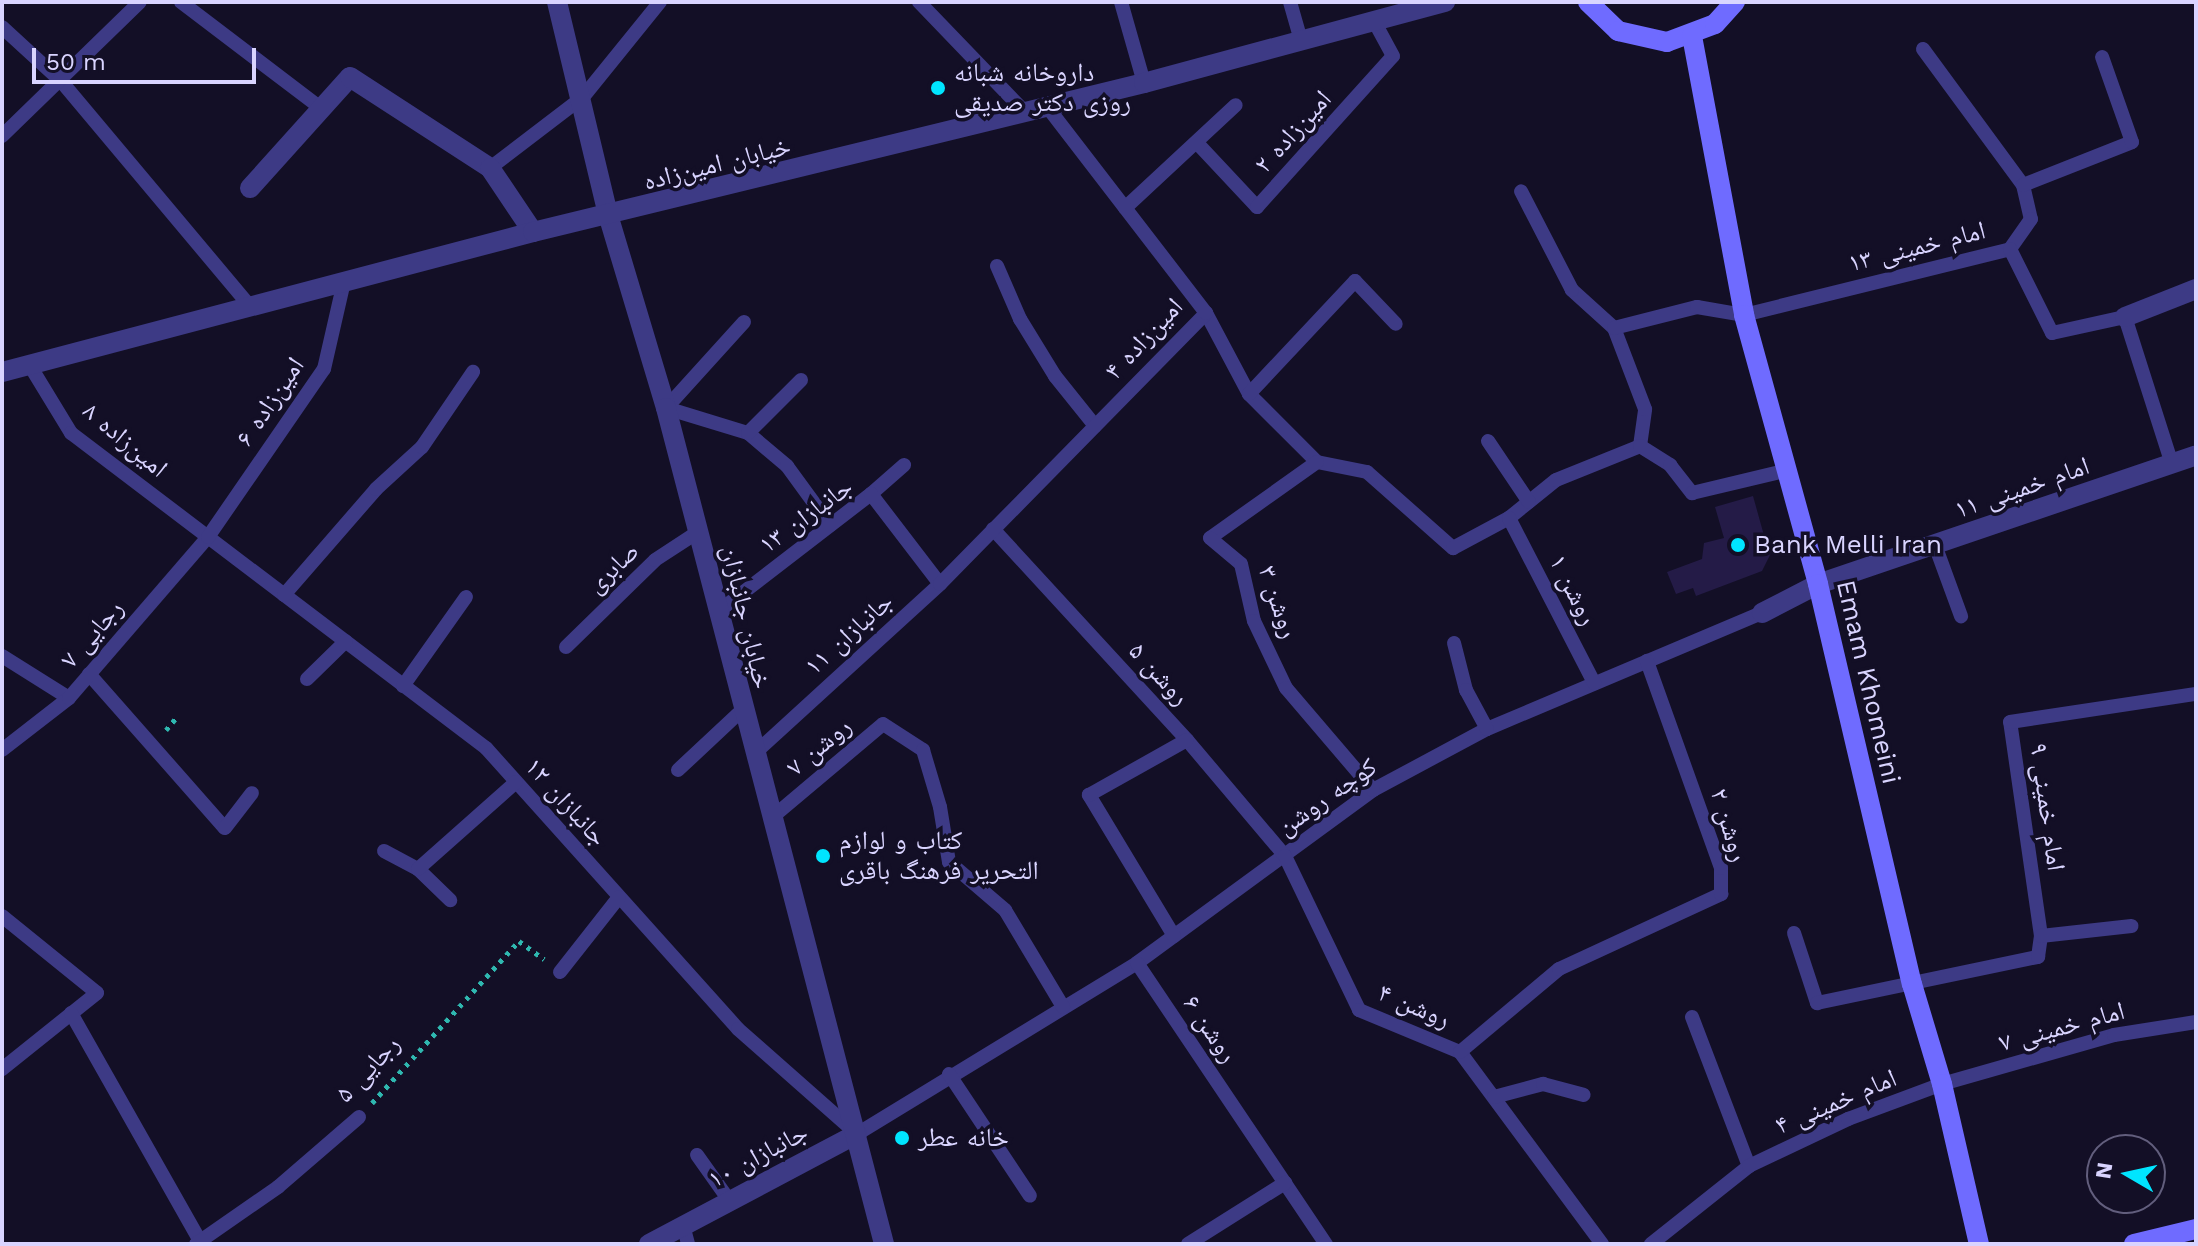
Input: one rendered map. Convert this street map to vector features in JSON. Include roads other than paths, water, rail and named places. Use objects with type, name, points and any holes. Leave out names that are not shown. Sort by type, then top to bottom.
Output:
[{"type":"main road","points":[[1588,2],[1618,31],[1642,40],[1692,36],[1715,24],[1735,2]]},
{"type":"main road","name":"Emam Khomeini","points":[[1692,36],[1744,315],[1784,471],[1818,584],[1912,984],[1942,1084],[1979,1244]]},
{"type":"main road","points":[[2134,1244],[2196,1229]]},
{"type":"street","name":"خیابان جانبازان","points":[[557,2],[583,97],[609,218],[666,408],[719,611],[741,711],[775,815],[884,1244]]},
{"type":"street","name":"خیابان امین‌زاده","points":[[2,372],[533,232],[609,218],[1048,108],[1445,2]]},
{"type":"street","points":[[250,188],[350,77],[490,168],[533,232]]},
{"type":"street","points":[[2125,317],[2196,289]]},
{"type":"street","name":"امام خمینی ۱۱","points":[[1762,613],[1818,584],[2172,464],[2196,459]]},
{"type":"street","name":"جانبازان ۱۰","points":[[649,1244],[686,1235],[729,1200],[857,1134]]},
{"type":"lane","points":[[2,136],[140,2]]},
{"type":"lane","points":[[181,2],[322,109]]},
{"type":"lane","points":[[490,168],[583,97],[660,2]]},
{"type":"lane","points":[[919,2],[1026,113]]},
{"type":"lane","points":[[1121,2],[1144,83]]},
{"type":"lane","points":[[1290,2],[1301,40]]},
{"type":"lane","name":"امین‌زاده ۲","points":[[1199,145],[1257,207],[1393,56],[1373,19]]},
{"type":"lane","points":[[2,27],[61,81],[250,306]]},
{"type":"lane","points":[[1923,49],[2023,185],[2031,219],[2010,249]]},
{"type":"lane","points":[[2023,185],[2132,142],[2102,57]]},
{"type":"lane","points":[[1125,208],[1199,145],[1236,105]]},
{"type":"lane","name":"امین‌زاده ۴","points":[[940,584],[1206,313],[1048,108]]},
{"type":"lane","points":[[1521,191],[1572,290],[1614,328],[1645,409],[1640,446]]},
{"type":"lane","name":"امام خمینی ۱۳","points":[[1744,315],[2010,249],[2052,333],[2125,317]]},
{"type":"lane","points":[[997,266],[1048,365],[1095,426]]},
{"type":"lane","points":[[1249,394],[1355,281],[1396,324]]},
{"type":"lane","name":"امین‌زاده ۶","points":[[208,537],[324,369],[344,282]]},
{"type":"lane","points":[[1614,328],[1697,307],[1744,315]]},
{"type":"lane","points":[[1206,313],[1249,394],[1317,462],[1367,472],[1453,548],[1509,518],[1556,480],[1640,446]]},
{"type":"lane","points":[[2125,317],[2172,464]]},
{"type":"lane","points":[[744,322],[666,408],[748,433],[787,466],[830,525]]},
{"type":"lane","name":"امین‌زاده ۸","points":[[29,364],[71,433],[208,537]]},
{"type":"lane","points":[[284,595],[376,489],[422,447],[473,372]]},
{"type":"lane","points":[[748,433],[801,380]]},
{"type":"lane","points":[[1488,441],[1529,502]]},
{"type":"lane","points":[[1640,446],[1670,465],[1692,493],[1784,471]]},
{"type":"lane","name":"روشن ۳","points":[[1317,462],[1210,538],[1241,564],[1254,621],[1286,688],[1373,790]]},
{"type":"lane","points":[[871,494],[904,465]]},
{"type":"lane","name":"جانبازان ۱۳","points":[[719,611],[871,494],[940,584]]},
{"type":"lane","name":"روشن ۱","points":[[1509,518],[1594,683]]},
{"type":"lane","name":"روشن ۵","points":[[993,529],[1187,740],[1285,856]]},
{"type":"lane","name":"صابری","points":[[566,647],[655,560],[698,532]]},
{"type":"lane","name":"جانبازان ۱۲","points":[[208,537],[486,748],[738,1029],[857,1134]]},
{"type":"lane","name":"رجایی ۷","points":[[2,750],[69,698],[208,537]]},
{"type":"lane","points":[[1935,545],[1961,616]]},
{"type":"lane","name":"جانبازان ۱۱","points":[[755,753],[940,584]]},
{"type":"lane","points":[[403,686],[466,597]]},
{"type":"lane","name":"کوچه روشن","points":[[857,1134],[949,1074],[1137,963],[1373,790],[1487,729],[1762,613]]},
{"type":"lane","points":[[307,679],[346,641]]},
{"type":"lane","points":[[1454,643],[1466,690],[1487,729]]},
{"type":"lane","points":[[2,656],[69,698]]},
{"type":"lane","name":"روشن ۲","points":[[1460,1052],[1559,969],[1721,894],[1721,868],[1647,661]]},
{"type":"lane","points":[[89,674],[225,828],[252,793]]},
{"type":"lane","name":"امام خمینی ۹","points":[[2041,936],[2010,722],[2196,694]]},
{"type":"lane","points":[[678,770],[741,711]]},
{"type":"lane","name":"روشن ۷","points":[[775,815],[883,724],[923,750],[940,807],[949,862],[1005,910],[1063,1007]]},
{"type":"lane","points":[[1174,936],[1089,795],[1187,740]]},
{"type":"lane","points":[[418,869],[516,782]]},
{"type":"lane","points":[[384,851],[418,869],[450,900]]},
{"type":"lane","name":"روشن ۴","points":[[1285,856],[1359,1010],[1460,1052],[1602,1244]]},
{"type":"lane","points":[[560,972],[619,897]]},
{"type":"lane","points":[[2,916],[97,993],[2,1069]]},
{"type":"lane","points":[[1794,933],[1817,1003],[2038,957],[2041,936],[2131,926]]},
{"type":"lane","name":"روشن ۶","points":[[1137,963],[1326,1244]]},
{"type":"lane","points":[[71,1013],[198,1242]]},
{"type":"lane","points":[[1692,1017],[1749,1166]]},
{"type":"lane","name":"امام خمینی ۷","points":[[1942,1084],[2114,1035],[2196,1022]]},
{"type":"lane","points":[[949,1074],[1030,1196]]},
{"type":"lane","points":[[1494,1097],[1543,1084],[1584,1095]]},
{"type":"lane","name":"امام خمینی ۴","points":[[1651,1244],[1749,1166],[1848,1119],[1942,1084]]},
{"type":"lane","name":"رجایی ۵","points":[[198,1242],[278,1187],[359,1117]]},
{"type":"lane","points":[[697,1155],[729,1200]]},
{"type":"lane","points":[[1188,1244],[1285,1183]]},
{"type":"place","name":"داروخانه شبانه روزی دکتر صدیقی","points":[[938,88]]},
{"type":"place","name":"Bank Melli Iran","points":[[1738,545]]},
{"type":"place","name":"کتاب و لوازم التحریر فرهنگ باقری","points":[[823,856]]},
{"type":"place","name":"خانه عطر","points":[[902,1138]]}]
